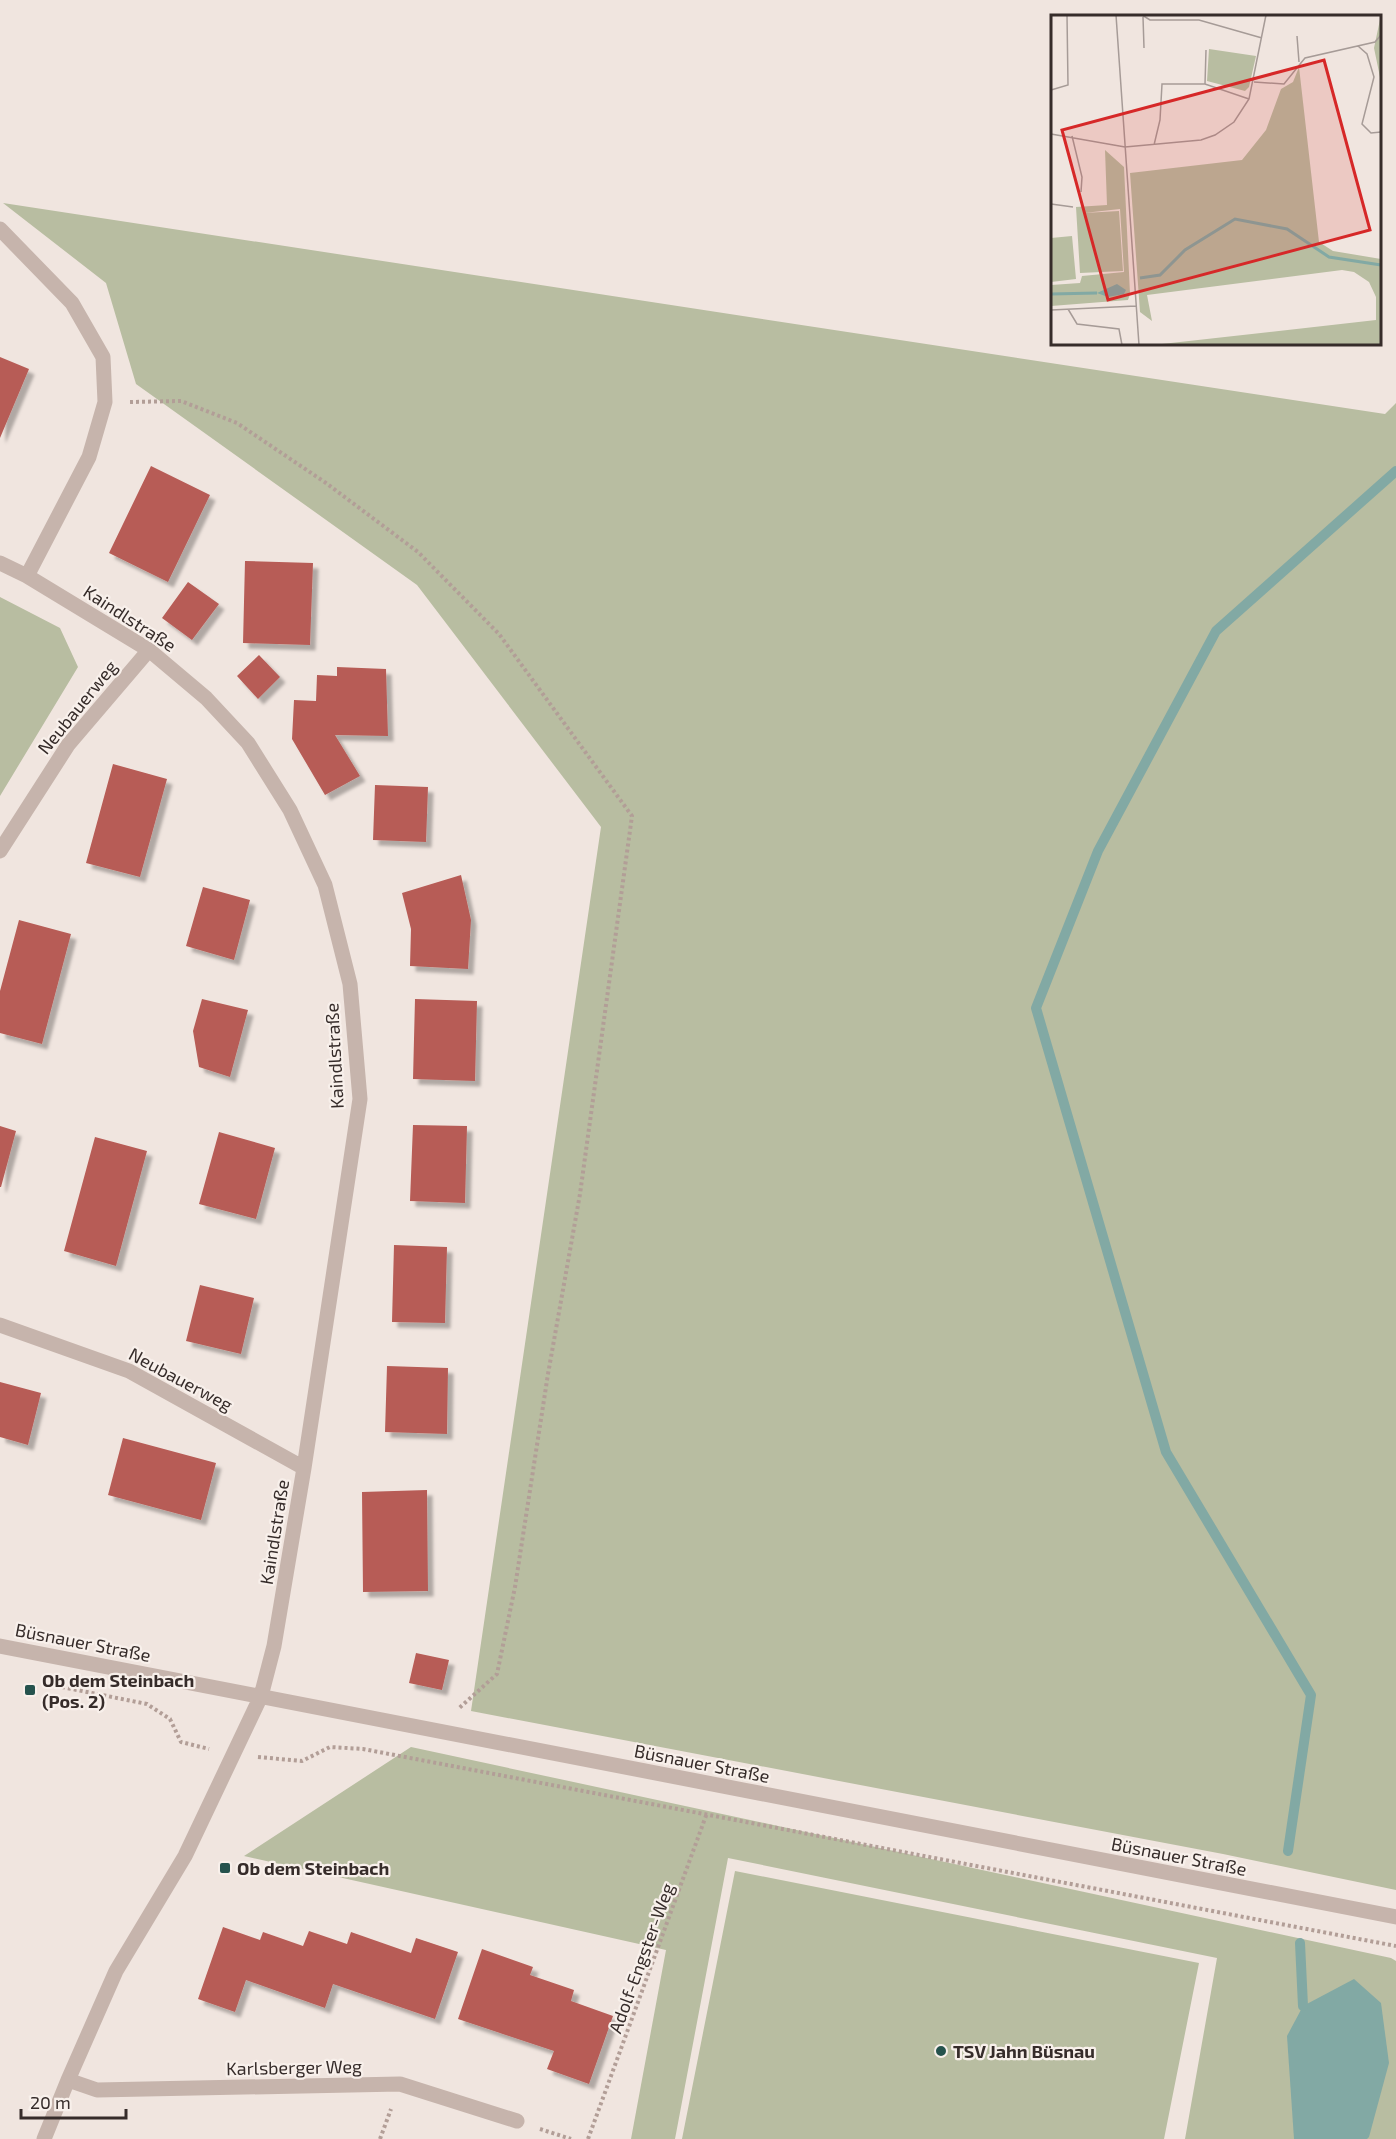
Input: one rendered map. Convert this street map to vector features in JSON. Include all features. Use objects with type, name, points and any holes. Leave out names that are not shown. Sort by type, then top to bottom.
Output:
[{"type":"street","points":[[0,229],[72,303],[103,357],[105,402],[89,458],[27,576]]},
{"type":"street","name":"Kaindlstraße","points":[[0,563],[27,576],[149,650],[206,698],[248,743],[290,810],[325,885],[350,984],[360,1099],[304,1468],[274,1646],[261,1696]]},
{"type":"street","name":"Neubauerweg","points":[[0,851],[68,745],[149,650]]},
{"type":"street","name":"Neubauerweg","points":[[0,1325],[129,1371],[304,1468]]},
{"type":"street","name":"Büsnauer Straße","points":[[0,1646],[449,1731],[716,1786],[1396,1917]]},
{"type":"street","points":[[44,2139],[116,1971],[185,1856],[261,1696]]},
{"type":"street","name":"Karlsberger Weg","points":[[68,2080],[97,2090],[400,2084],[517,2121]]},
{"type":"path","points":[[105,402],[182,401],[237,423],[326,483],[418,552],[499,634],[632,816],[580,1194],[548,1374],[515,1587],[497,1674],[456,1711]]},
{"type":"path","points":[[57,1686],[147,1704],[170,1719],[181,1742]]},
{"type":"path","points":[[302,1761],[330,1747],[363,1749],[1396,1946]]},
{"type":"path","name":"Adolf-Engster-Weg","points":[[588,2139],[716,1786]]},
{"type":"path","points":[[517,2121],[571,2139]]},
{"type":"green space","points":[[3,203],[1385,414],[1396,403],[1396,1890],[1223,1854],[471,1711],[601,827],[417,585],[136,384],[106,283]]},
{"type":"green space","points":[[0,597],[60,628],[78,667],[0,796]]},
{"type":"green space","points":[[411,1747],[1391,1958],[1396,1961],[1396,2139],[1185,2139],[1217,1958],[728,1858],[675,2139],[631,2139],[666,1950],[244,1856]]},
{"type":"green space","name":"TSV Jahn Büsnau","points":[[735,1871],[1199,1963],[1164,2139],[682,2139]]},
{"type":"water","points":[[1354,1979],[1381,2003],[1389,2063],[1369,2137],[1367,2139],[1294,2139],[1287,2036],[1303,2006]]},
{"type":"building","points":[[0,357],[29,369],[0,438]]},
{"type":"building","points":[[151,466],[210,495],[168,582],[109,553]]},
{"type":"building","points":[[245,561],[313,563],[310,645],[243,643]]},
{"type":"building","points":[[188,582],[219,604],[192,640],[162,618]]},
{"type":"building","points":[[259,655],[280,677],[258,699],[237,676]]},
{"type":"building","points":[[337,667],[386,669],[388,736],[335,735],[360,776],[325,795],[292,739],[294,700],[316,701],[317,675],[337,676]]},
{"type":"building","points":[[113,764],[167,779],[140,877],[86,863]]},
{"type":"building","points":[[375,785],[428,787],[426,842],[373,840]]},
{"type":"building","points":[[461,875],[471,920],[468,969],[410,966],[411,929],[402,893]]},
{"type":"building","points":[[203,887],[250,900],[234,960],[186,946]]},
{"type":"building","points":[[19,920],[71,934],[42,1044],[0,1033],[0,991]]},
{"type":"building","points":[[202,999],[248,1010],[230,1077],[199,1067],[193,1031]]},
{"type":"building","points":[[415,999],[477,1001],[475,1081],[413,1079]]},
{"type":"building","points":[[413,1125],[467,1126],[465,1203],[410,1201]]},
{"type":"building","points":[[0,1126],[16,1131],[1,1187],[0,1187]]},
{"type":"building","points":[[219,1132],[275,1148],[256,1219],[199,1204]]},
{"type":"building","points":[[95,1137],[147,1151],[116,1266],[64,1251]]},
{"type":"building","points":[[394,1245],[447,1247],[445,1323],[392,1322]]},
{"type":"building","points":[[200,1285],[254,1298],[241,1354],[186,1341]]},
{"type":"building","points":[[387,1366],[448,1368],[447,1434],[385,1432]]},
{"type":"building","points":[[0,1382],[41,1393],[28,1445],[0,1437]]},
{"type":"building","points":[[123,1438],[216,1463],[201,1520],[108,1495]]},
{"type":"building","points":[[427,1490],[428,1591],[363,1592],[362,1492]]},
{"type":"building","points":[[416,1653],[449,1660],[442,1690],[409,1683]]},
{"type":"building","points":[[223,1927],[260,1940],[263,1932],[303,1946],[309,1931],[347,1944],[351,1932],[411,1953],[416,1938],[458,1952],[435,2019],[333,1984],[325,2008],[246,1980],[235,2012],[198,1999]]},
{"type":"building","points":[[482,1949],[533,1967],[530,1975],[574,1990],[571,2001],[613,2016],[589,2084],[547,2069],[554,2051],[458,2019]]},
{"type":"waterway","points":[[1288,1851],[1311,1695],[1166,1452],[1036,1008],[1098,851],[1216,631],[1396,471]]},
{"type":"waterway","points":[[1300,1943],[1303,2006]]},
{"type":"place","name":"Ob dem Steinbach (Pos. 2)","points":[[30,1690]]},
{"type":"place","name":"Ob dem Steinbach","points":[[225,1868]]},
{"type":"place","name":"TSV Jahn Büsnau","points":[[941,2051]]}]
